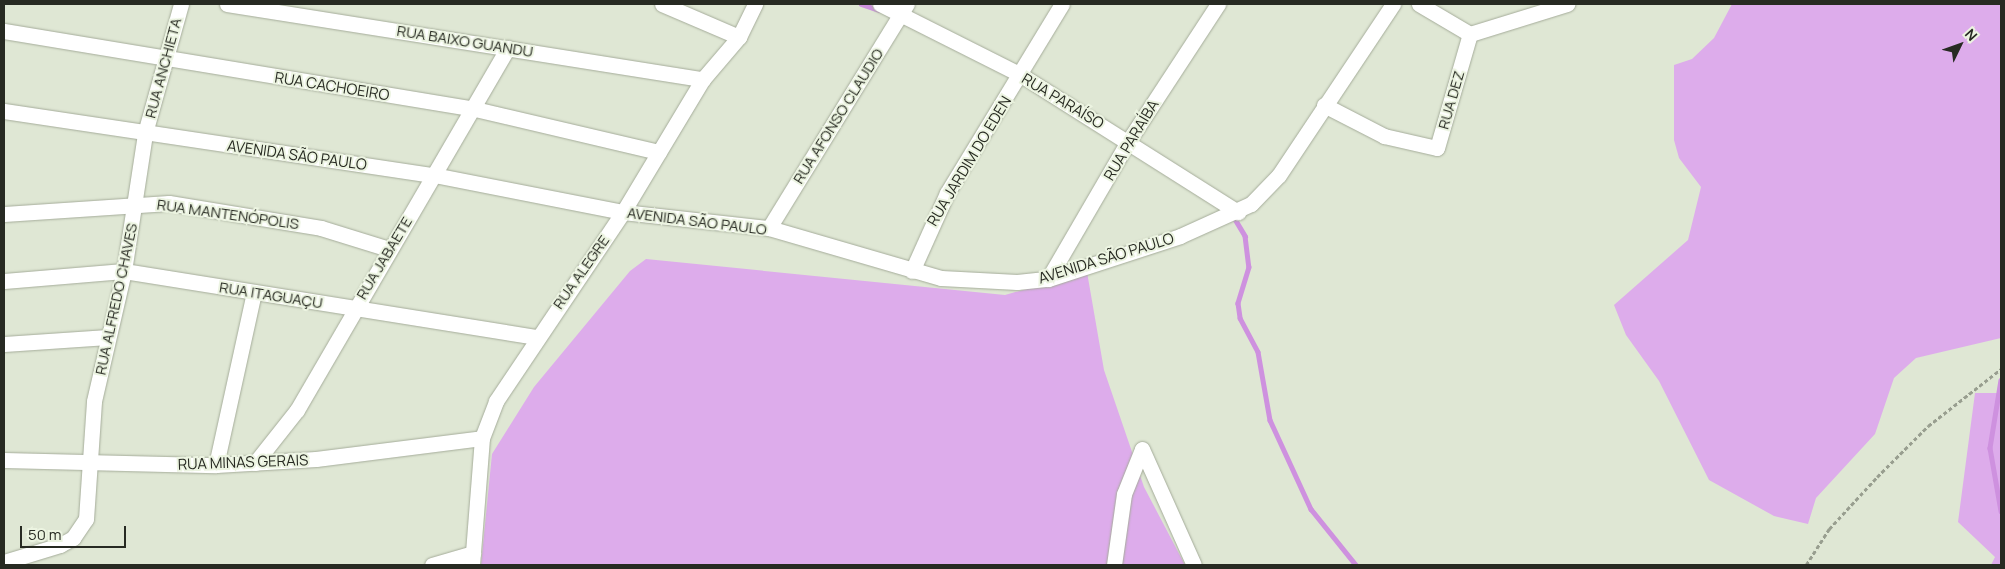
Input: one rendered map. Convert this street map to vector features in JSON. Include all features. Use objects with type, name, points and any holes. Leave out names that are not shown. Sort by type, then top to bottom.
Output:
[{"type":"street","name":"RUA ANCHIETA","points":[[145,133],[181,4]]},
{"type":"street","name":"RUA BAIXO GUANDU","points":[[227,4],[703,79]]},
{"type":"street","points":[[662,4],[739,37]]},
{"type":"street","name":"RUA ALEGRE","points":[[472,559],[482,438],[496,401],[537,337],[623,212],[703,79],[739,37],[755,4]]},
{"type":"street","name":"RUA PARAÍSO","points":[[880,4],[904,8],[1020,75],[1129,140],[1238,212]]},
{"type":"street","name":"RUA JARDIM DO EDEN","points":[[912,271],[947,193],[1062,4]]},
{"type":"street","name":"RUA PARAÍBA","points":[[1048,279],[1129,140],[1218,4]]},
{"type":"street","name":"AVENIDA SÃO PAULO","points":[[4,111],[434,175],[623,212],[768,228],[912,271],[964,280],[1048,279],[1180,236],[1238,212],[1279,175],[1393,4]]},
{"type":"street","points":[[1419,4],[1470,34],[1567,4]]},
{"type":"street","name":"RUA AFONSO CLAUDIO","points":[[768,228],[904,8]]},
{"type":"street","name":"RUA CACHOEIRO","points":[[4,30],[164,60],[475,109],[659,152]]},
{"type":"street","name":"RUA DEZ","points":[[1324,105],[1384,136],[1436,148],[1470,34]]},
{"type":"street","name":"RUA JABAETE","points":[[255,463],[297,410],[388,249],[475,109],[508,48]]},
{"type":"street","name":"RUA ALFREDO CHAVES","points":[[4,562],[60,545],[80,531],[88,510],[94,401],[124,272],[145,133]]},
{"type":"street","name":"RUA MANTENÓPOLIS","points":[[4,214],[136,202],[178,204],[321,228],[388,249]]},
{"type":"street","name":"RUA ITAGUAÇU","points":[[4,281],[124,272],[537,337]]},
{"type":"street","points":[[216,465],[254,292]]},
{"type":"street","points":[[4,344],[108,337]]},
{"type":"street","name":"RUA MINAS GERAIS","points":[[4,460],[90,464],[216,465],[255,463],[482,438]]},
{"type":"street","points":[[1114,565],[1124,494],[1142,448],[1194,565]]},
{"type":"street","points":[[432,565],[472,559]]},
{"type":"path","points":[[1806,565],[1829,529],[1877,477],[1928,426],[2001,369]]},
{"type":"shaded area","points":[[1732,4],[2001,4],[2001,338],[1916,358],[1894,378],[1875,434],[1816,498],[1808,524],[1774,516],[1709,480],[1659,381],[1626,335],[1614,305],[1688,240],[1701,187],[1679,158],[1674,140],[1674,65],[1692,59],[1714,38]]},
{"type":"shaded area","points":[[646,259],[1005,295],[1087,272],[1104,370],[1144,487],[1185,565],[481,565],[492,454],[534,387],[630,271]]},
{"type":"shaded area","points":[[1975,393],[2001,393],[2001,565],[1991,565],[1995,557],[1958,522]]},
{"type":"waterway","points":[[861,4],[879,10]]},
{"type":"waterway","points":[[1232,214],[1245,236],[1249,267],[1238,303],[1240,318],[1258,352],[1270,420],[1311,509],[1356,565]]},
{"type":"waterway","points":[[2001,380],[1990,448],[2001,511]]}]
